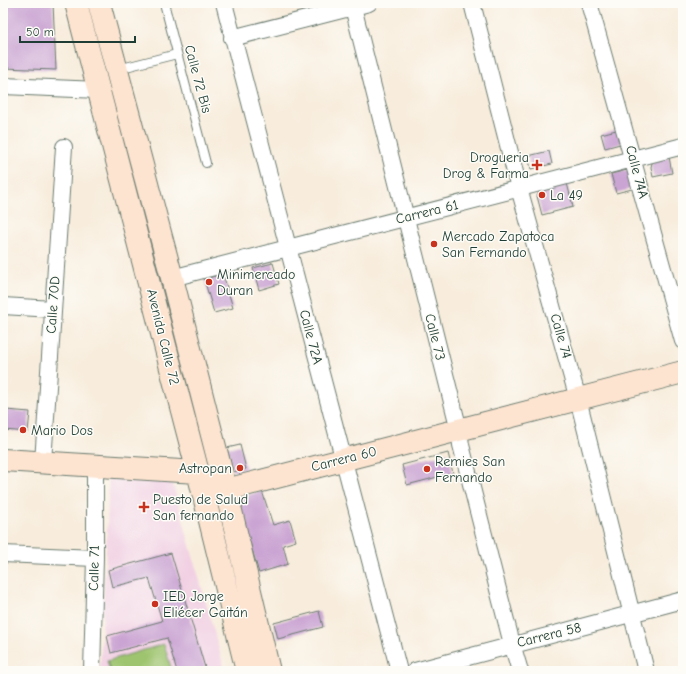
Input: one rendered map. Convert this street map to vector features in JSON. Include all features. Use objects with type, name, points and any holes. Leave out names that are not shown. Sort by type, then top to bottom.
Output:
[{"type":"main road","name":"Avenida Calle 72","points":[[76,3],[247,671]]},
{"type":"main road","name":"Avenida Calle 72","points":[[99,3],[172,278],[226,490],[269,671]]},
{"type":"main road","name":"Carrera 60","points":[[226,490],[683,372]]},
{"type":"main road","points":[[3,460],[197,472],[226,490]]},
{"type":"street","name":"Calle 72A","points":[[224,3],[398,671]]},
{"type":"street","points":[[232,38],[353,5],[369,3]]},
{"type":"street","name":"Calle 74","points":[[472,3],[519,188],[578,399],[646,671]]},
{"type":"street","name":"Calle 74A","points":[[589,3],[683,342]]},
{"type":"street","name":"Calle 73","points":[[353,5],[459,430],[461,445],[520,671]]},
{"type":"street","points":[[3,86],[99,90]]},
{"type":"street","name":"Carrera 61","points":[[172,278],[683,146]]},
{"type":"street","name":"Calle 70D","points":[[43,462],[64,147]]},
{"type":"street","points":[[3,306],[53,309]]},
{"type":"street","name":"Calle 71","points":[[92,671],[95,558],[95,466]]},
{"type":"street","points":[[3,554],[95,558]]},
{"type":"street","name":"Carrera 58","points":[[415,671],[512,644],[683,600]]},
{"type":"lane","name":"Calle 72 Bis","points":[[164,3],[206,163]]},
{"type":"lane","points":[[117,69],[177,54]]},
{"type":"shaded area","name":"IED Jorge Eliécer Gaitán","points":[[109,476],[172,481],[225,671],[100,671]]},
{"type":"green space","points":[[164,644],[172,671],[110,671],[107,661]]},
{"type":"building","points":[[3,3],[53,3],[56,70],[3,68]]},
{"type":"building","points":[[620,129],[623,138],[620,144],[605,148],[601,134]]},
{"type":"building","points":[[549,151],[552,164],[531,169],[528,156]]},
{"type":"building","points":[[669,157],[672,173],[653,177],[651,167],[652,163],[656,160]]},
{"type":"building","points":[[631,169],[636,188],[616,193],[611,174]]},
{"type":"building","points":[[567,183],[573,207],[542,215],[537,196],[541,190]]},
{"type":"building","points":[[273,263],[279,284],[259,290],[253,268]]},
{"type":"building","points":[[223,274],[233,308],[214,313],[204,279]]},
{"type":"building","points":[[6,410],[30,412],[28,432],[4,430]]},
{"type":"building","points":[[240,445],[246,469],[233,472],[227,448]]},
{"type":"building","name":"Remies San Fernando","points":[[448,453],[453,473],[407,485],[402,465]]},
{"type":"building","points":[[262,491],[273,525],[290,520],[296,541],[283,545],[288,564],[259,573],[237,498]]},
{"type":"building","points":[[171,553],[206,671],[177,671],[167,638],[111,653],[107,636],[162,621],[149,578],[112,587],[108,570]]},
{"type":"building","points":[[319,611],[323,627],[278,639],[274,623]]},
{"type":"place","name":"Drogueria Drog & Farma","points":[[537,165]]},
{"type":"place","name":"La 49","points":[[542,195]]},
{"type":"place","name":"Mercado Zapatoca San Fernando","points":[[434,244]]},
{"type":"place","name":"Minimercado Duran","points":[[209,282]]},
{"type":"place","name":"Mario Dos","points":[[23,430]]},
{"type":"place","name":"Astropan","points":[[240,468]]},
{"type":"place","name":"Remies San Fernando","points":[[427,469]]},
{"type":"place","name":"Puesto de Salud San fernando","points":[[144,507]]},
{"type":"place","name":"IED Jorge Eliécer Gaitán","points":[[155,604]]}]
